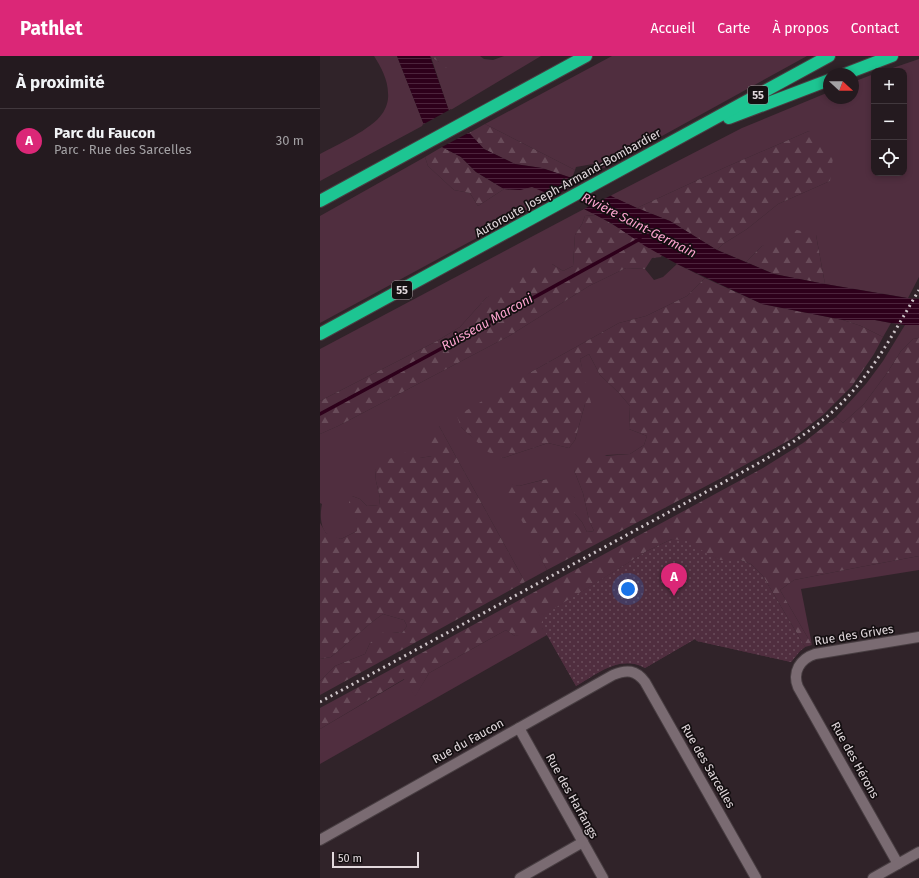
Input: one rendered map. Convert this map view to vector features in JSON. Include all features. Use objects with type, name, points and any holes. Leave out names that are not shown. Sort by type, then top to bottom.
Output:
[{"type":"highway","points":[[535,84],[572,56]]},
{"type":"highway","points":[[320,201],[586,56]]},
{"type":"highway","name":"Autoroute Joseph-Armand-Bombardier","points":[[320,334],[829,56]]},
{"type":"highway","points":[[859,69],[892,56]]},
{"type":"highway","points":[[687,134],[823,82]]},
{"type":"street","name":"Rue des Grives","points":[[798,667],[804,659],[815,654],[919,638]]},
{"type":"street","name":"Rue des Hérons","points":[[798,667],[796,682],[798,687],[898,864]]},
{"type":"street","name":"Rue du Faucon","points":[[320,840],[613,675],[630,671]]},
{"type":"street","name":"Rue des Sarcelles","points":[[630,671],[645,682],[756,878]]},
{"type":"street","name":"Rue des Harfangs","points":[[519,728],[603,878]]},
{"type":"street","points":[[520,878],[583,842]]},
{"type":"street","points":[[873,878],[919,852]]},
{"type":"green space","points":[[374,56],[397,56],[424,125],[320,181],[320,154],[362,131],[377,120],[386,107],[388,101],[387,83],[382,69]]},
{"type":"green space","points":[[430,56],[452,56],[452,63],[449,67],[444,68],[439,62]]},
{"type":"green space","points":[[452,56],[480,56],[484,59],[493,60],[504,56],[541,56],[449,111],[431,57],[439,62],[452,63]]},
{"type":"green space","points":[[612,56],[807,56],[604,168],[593,164],[576,167],[575,170],[485,124]]},
{"type":"green space","points":[[919,59],[919,277],[908,298],[825,284],[816,235],[762,246],[746,262],[717,250],[723,244],[747,229],[778,204],[830,181],[809,131],[637,208],[610,196],[742,128],[823,94],[823,104],[859,104],[859,80],[871,75],[871,176],[907,176],[907,68],[893,68]]},
{"type":"green space","points":[[485,124],[575,170],[572,178],[542,168],[515,164],[484,149],[469,133]]},
{"type":"green space","points":[[809,131],[819,138],[833,157],[830,181],[778,204],[747,229],[723,244],[717,250],[670,221],[637,208],[726,167]]},
{"type":"green space","points":[[442,147],[461,157],[476,172],[504,189],[478,206],[470,193],[454,190],[428,166],[425,157]]},
{"type":"green space","points":[[425,157],[428,166],[454,190],[470,193],[478,206],[504,189],[520,190],[532,186],[554,196],[320,323],[320,216]]},
{"type":"green space","points":[[584,209],[596,215],[585,216],[575,235],[573,266],[563,271],[552,264],[486,298],[460,327],[437,341],[320,401],[320,349]]},
{"type":"green space","points":[[596,215],[662,255],[661,257],[652,258],[645,269],[626,268],[589,286],[509,336],[320,434],[320,401],[437,341],[460,327],[486,298],[539,264],[552,264],[563,271],[573,266],[575,235],[585,216]]},
{"type":"green space","points":[[797,230],[816,235],[825,284],[774,274],[746,262],[762,246]]},
{"type":"green space","points":[[677,264],[705,278],[687,296],[646,316],[619,323],[531,372],[461,427],[471,436],[503,458],[548,443],[569,448],[575,440],[585,404],[580,359],[589,354],[600,375],[630,406],[629,429],[647,436],[644,445],[630,454],[607,455],[574,470],[583,493],[589,520],[594,531],[587,532],[582,522],[575,514],[575,498],[546,479],[519,486],[508,484],[547,570],[525,582],[439,426],[432,456],[375,470],[380,498],[379,505],[367,506],[360,499],[352,496],[357,519],[357,531],[341,539],[326,533],[322,523],[322,504],[320,503],[320,434],[509,336],[589,286],[626,268],[645,269],[654,280],[663,277]]},
{"type":"green space","points":[[705,278],[762,304],[843,320],[861,326],[883,337],[874,354],[852,386],[823,415],[793,438],[727,475],[547,570],[505,488],[508,483],[519,486],[547,479],[561,486],[575,498],[575,514],[582,522],[587,532],[594,531],[589,520],[583,493],[574,470],[579,458],[630,454],[644,445],[647,436],[629,429],[630,406],[600,375],[589,354],[580,359],[591,403],[585,404],[575,440],[569,448],[548,443],[503,458],[488,452],[461,427],[457,416],[531,372],[619,323],[646,316],[687,296]]},
{"type":"green space","points":[[843,320],[875,320],[891,323],[883,337],[861,326]]},
{"type":"green space","points":[[905,325],[919,325],[919,338],[913,339],[901,351],[864,404],[843,423],[836,417],[866,384],[883,361]]},
{"type":"green space","points":[[919,338],[919,556],[794,580],[780,590],[812,645],[805,647],[763,576],[751,564],[740,560],[720,560],[672,539],[647,551],[543,616],[543,628],[535,634],[515,636],[506,630],[429,673],[415,697],[404,679],[320,729],[320,708],[763,468],[803,443],[836,417],[843,423],[864,404],[901,351],[913,339]]},
{"type":"green space","points":[[439,426],[525,582],[320,695],[320,681],[335,666],[365,654],[370,643],[386,630],[402,633],[407,626],[404,620],[383,614],[331,657],[320,659],[320,523],[326,533],[341,539],[357,531],[357,519],[349,511],[349,502],[352,496],[360,499],[367,506],[379,505],[380,498],[375,470],[389,459],[407,452],[420,458],[432,456],[426,440],[430,430]]},
{"type":"green space","points":[[672,539],[688,541],[720,560],[740,560],[751,564],[763,576],[805,647],[791,662],[697,641],[695,639],[645,668],[636,664],[618,664],[600,671],[576,686],[543,628],[542,616],[647,551]]},
{"type":"green space","points":[[688,541],[720,560],[740,560],[805,647],[791,662],[697,641],[695,639],[645,668],[636,664],[618,664],[600,671],[576,686],[547,635],[320,764],[320,729],[405,679],[415,696],[429,673],[506,630],[515,636],[543,628]]},
{"type":"green space","points":[[919,556],[919,570],[801,589],[812,645],[780,590],[794,580]]},
{"type":"green space","points":[[383,614],[404,620],[407,626],[402,633],[392,632],[370,643],[365,654],[335,666],[320,681],[320,659],[331,657]]},
{"type":"water","name":"Rivière Saint-Germain","points":[[397,56],[430,56],[449,111],[484,149],[515,164],[542,168],[572,178],[637,208],[670,221],[717,250],[774,274],[919,299],[919,325],[905,325],[875,320],[843,320],[762,304],[677,264],[645,246],[611,223],[584,209],[532,187],[520,190],[504,189],[476,172],[461,157],[442,147],[424,125]]},
{"type":"pier","points":[[451,109],[470,132],[440,148],[422,125]]},
{"type":"pier","points":[[582,181],[612,195],[582,210],[552,197]]},
{"type":"waterway","name":"Ruisseau Marconi","points":[[320,414],[640,239]]},
{"type":"railway","points":[[320,702],[748,469],[795,441],[838,407],[862,380],[885,347],[919,290]]},
{"type":"place","name":"Parc du Faucon","points":[[674,596]]}]
